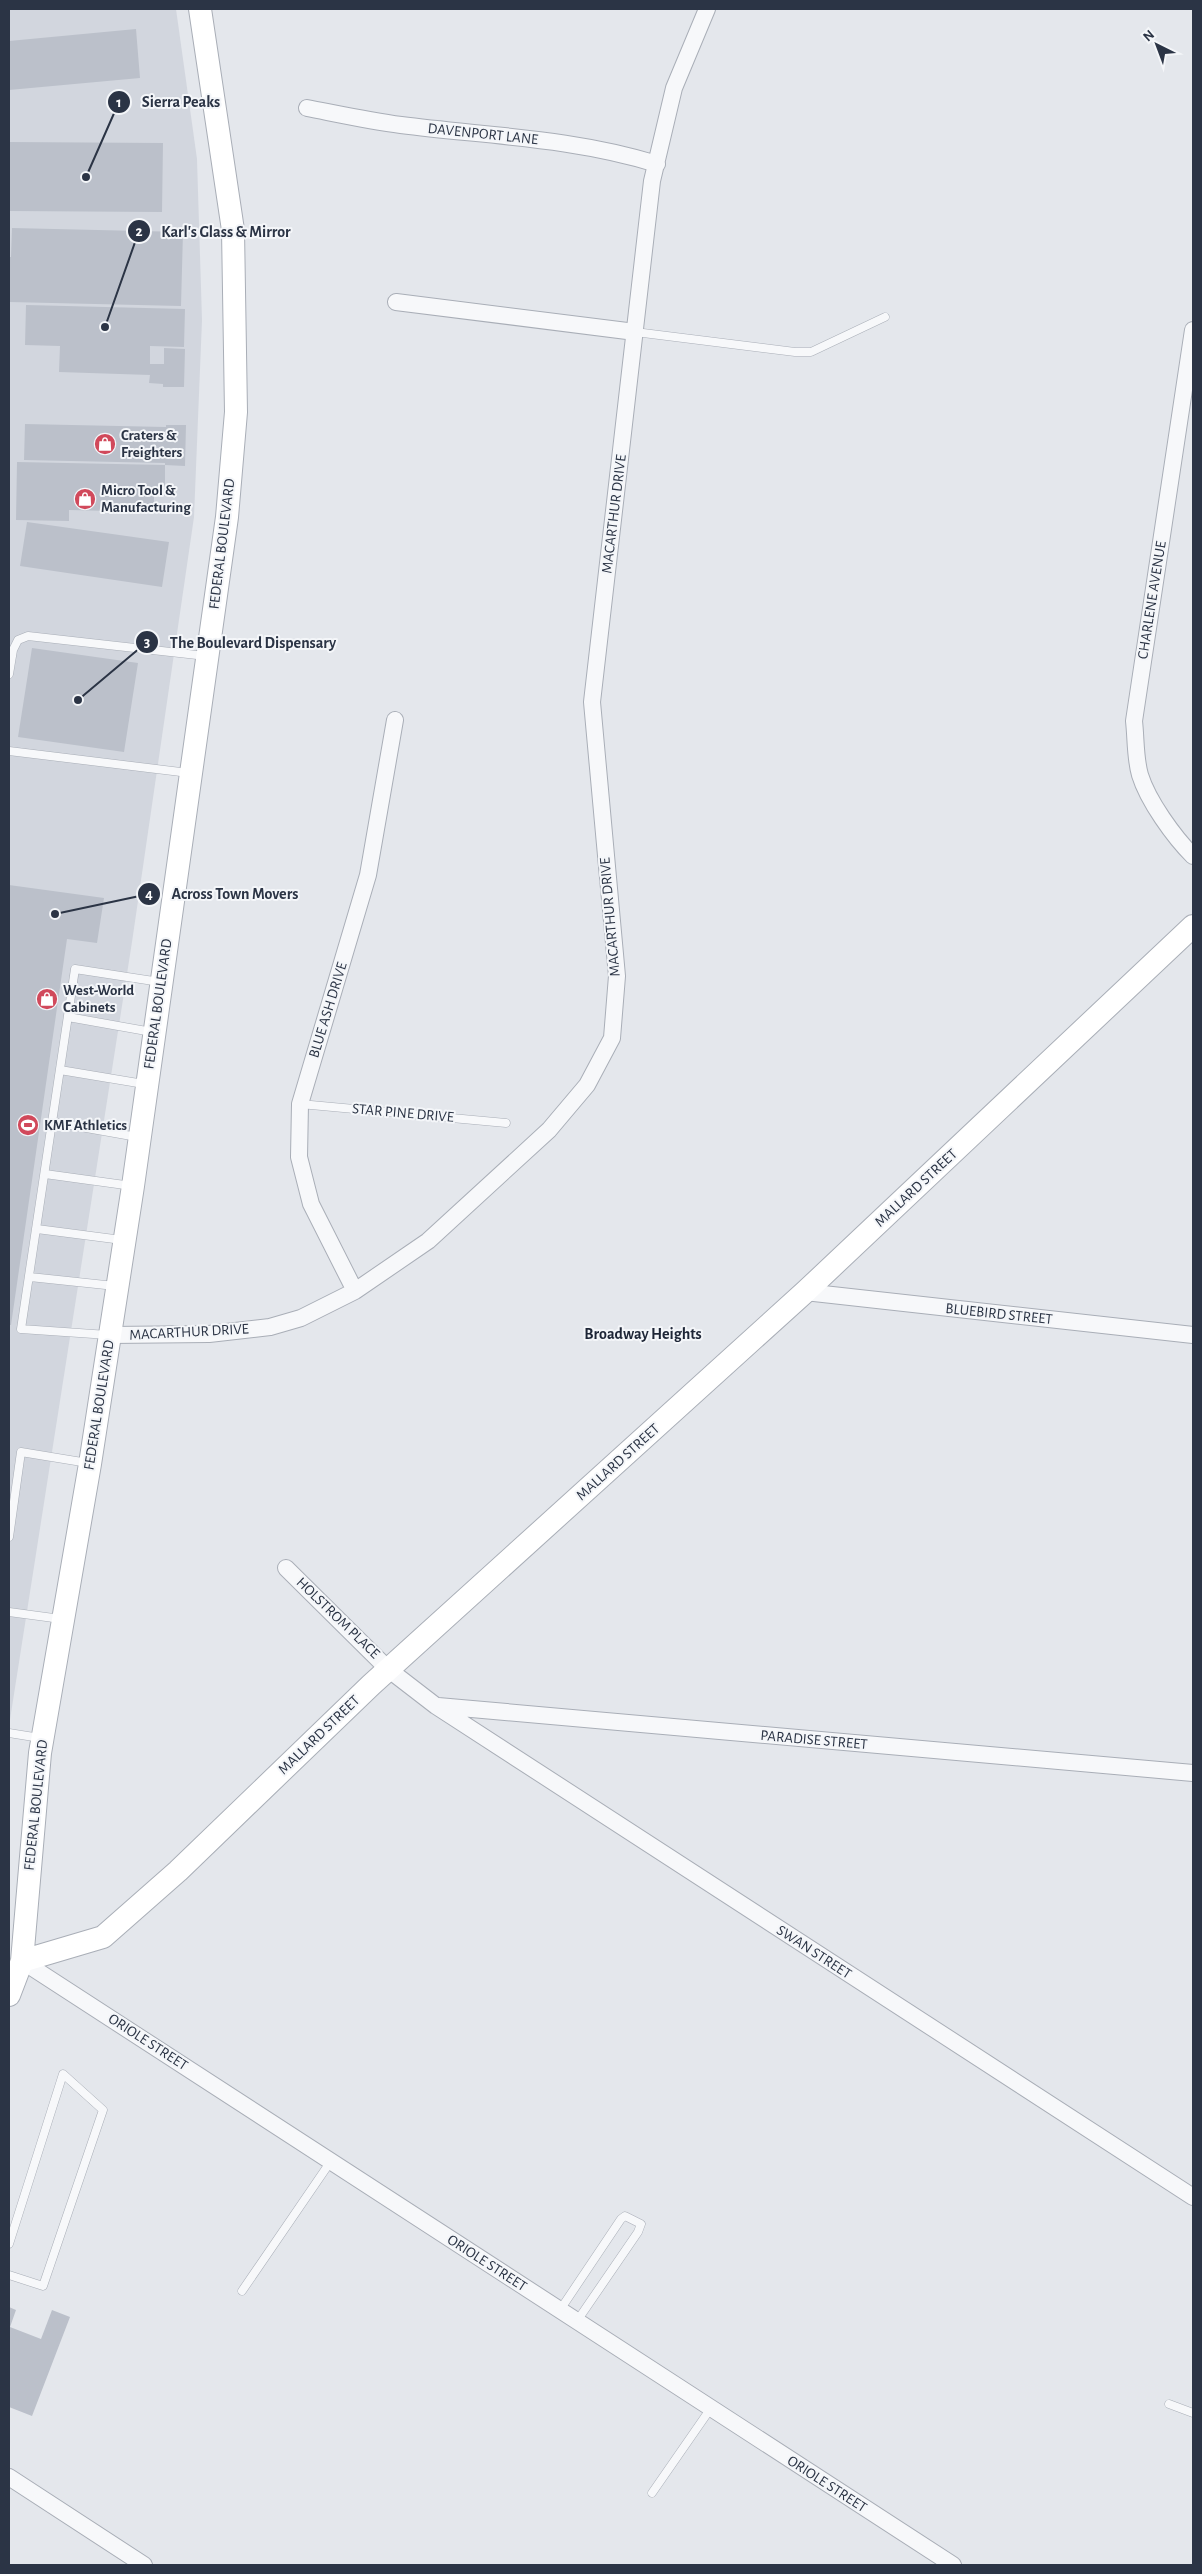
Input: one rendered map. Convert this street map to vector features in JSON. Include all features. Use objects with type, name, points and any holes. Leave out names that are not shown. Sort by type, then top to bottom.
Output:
[{"type":"main road","name":"FEDERAL BOULEVARD","points":[[9,1995],[22,1961],[42,1739],[90,1464],[133,1186],[155,1032],[160,982],[227,517],[236,412],[234,230],[200,9]]},
{"type":"main road","name":"MALLARD STREET","points":[[22,1961],[103,1937],[178,1871],[388,1669],[805,1292],[1193,926]]},
{"type":"street","name":"MACARTHUR DRIVE","points":[[110,1335],[209,1334],[270,1327],[301,1318],[355,1292],[428,1241],[549,1130],[587,1085],[612,1038],[617,976],[592,702],[652,181],[674,88],[702,10]]},
{"type":"street","name":"DAVENPORT LANE","points":[[307,108],[400,125],[524,138],[618,152],[657,164]]},
{"type":"street","points":[[396,302],[635,332]]},
{"type":"street","name":"CHARLENE AVENUE","points":[[1193,330],[1134,721],[1140,775],[1163,818],[1180,843],[1193,856]]},
{"type":"street","name":"BLUE ASH DRIVE","points":[[355,1292],[311,1204],[300,1157],[300,1104],[368,875],[395,720]]},
{"type":"street","name":"BLUEBIRD STREET","points":[[805,1292],[1193,1335]]},
{"type":"street","name":"HOLSTROM PLACE","points":[[286,1568],[388,1669],[436,1706]]},
{"type":"street","name":"PARADISE STREET","points":[[436,1706],[1193,1773]]},
{"type":"street","name":"SWAN STREET","points":[[436,1706],[1193,2197]]},
{"type":"street","name":"ORIOLE STREET","points":[[22,1961],[952,2565]]},
{"type":"street","points":[[9,2478],[144,2565]]},
{"type":"lane","points":[[635,332],[795,352],[811,352],[885,317]]},
{"type":"lane","points":[[9,674],[13,650],[18,640],[28,636],[207,656]]},
{"type":"lane","points":[[9,751],[10,753],[191,773]]},
{"type":"lane","points":[[110,1335],[21,1330],[75,969],[160,982]]},
{"type":"lane","points":[[68,1017],[155,1032]]},
{"type":"lane","points":[[60,1070],[147,1084]]},
{"type":"lane","name":"STAR PINE DRIVE","points":[[300,1104],[506,1123]]},
{"type":"lane","points":[[53,1122],[140,1138]]},
{"type":"lane","points":[[45,1174],[133,1186]]},
{"type":"lane","points":[[37,1229],[124,1240]]},
{"type":"lane","points":[[30,1277],[117,1286]]},
{"type":"lane","points":[[9,1537],[21,1452],[90,1464]]},
{"type":"lane","points":[[9,1612],[63,1619]]},
{"type":"lane","points":[[9,1733],[42,1739]]},
{"type":"lane","points":[[9,2244],[63,2074],[103,2110],[43,2286],[9,2275]]},
{"type":"lane","points":[[242,2291],[331,2161]]},
{"type":"lane","points":[[560,2310],[621,2219],[625,2216],[639,2222],[641,2224],[638,2232],[577,2321]]},
{"type":"lane","points":[[1169,2404],[1193,2413]]},
{"type":"lane","points":[[652,2493],[710,2408]]},
{"type":"shaded area","points":[[9,9],[176,9],[197,159],[202,320],[194,517],[132,942],[9,1726]]},
{"type":"building","points":[[136,29],[140,78],[9,90],[9,41]]},
{"type":"building","points":[[9,142],[163,143],[162,212],[9,211]]},
{"type":"building","points":[[12,228],[183,232],[181,306],[9,302],[9,257],[11,257]]},
{"type":"building","points":[[26,305],[185,309],[184,347],[150,346],[150,364],[164,364],[164,348],[185,349],[184,387],[163,387],[163,384],[149,383],[150,375],[59,372],[60,346],[25,345]]},
{"type":"building","name":"Craters & Freighters","points":[[25,424],[166,427],[166,425],[186,425],[185,466],[165,465],[165,463],[24,460]]},
{"type":"building","name":"Micro Tool & Manufacturing","points":[[17,462],[165,465],[165,487],[154,487],[154,512],[69,510],[69,521],[16,520]]},
{"type":"building","points":[[27,522],[169,542],[162,587],[20,566]]},
{"type":"building","points":[[32,648],[138,663],[124,752],[18,737]]},
{"type":"building","points":[[9,885],[104,898],[97,943],[67,939],[11,1325],[9,1325]]},
{"type":"building","points":[[9,2307],[16,2310],[10,2327],[41,2339],[52,2310],[70,2317],[32,2416],[9,2407]]},
{"type":"place","name":"Sierra Peaks","points":[[86,177]]},
{"type":"place","name":"Karl's Glass & Mirror","points":[[105,327]]},
{"type":"place","name":"Craters & Freighters","points":[[105,444]]},
{"type":"place","name":"Micro Tool & Manufacturing","points":[[85,499]]},
{"type":"place","name":"The Boulevard Dispensary","points":[[78,700]]},
{"type":"place","name":"Across Town Movers","points":[[55,914]]},
{"type":"place","name":"West-World Cabinets","points":[[47,999]]},
{"type":"place","name":"KMF Athletics","points":[[28,1125]]},
{"type":"district","name":"Broadway Heights","points":[[643,1334]]}]
